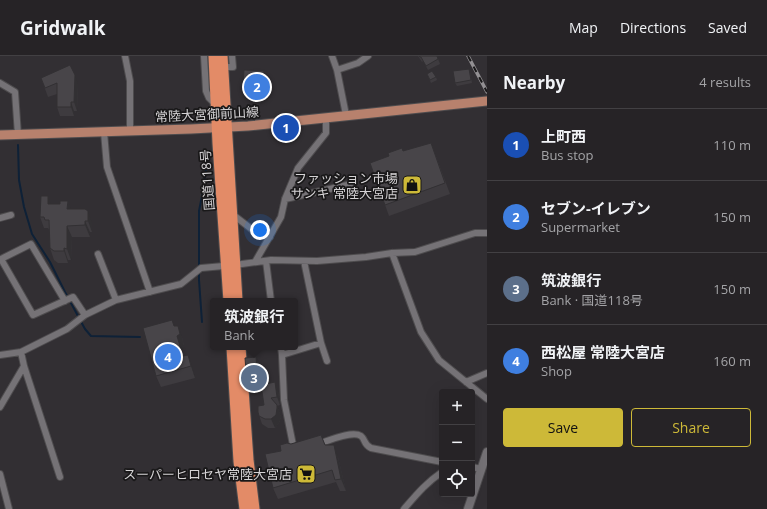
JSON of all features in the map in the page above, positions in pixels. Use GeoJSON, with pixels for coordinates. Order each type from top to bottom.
{"type":"FeatureCollection","features":[{"type":"Feature","properties":{"kind":"highway","name":"国道118号"},"geometry":{"type":"LineString","coordinates":[[214,56],[216,105],[222,127],[232,214],[229,298]]}},
{"type":"Feature","properties":{"kind":"highway","name":"国道118号"},"geometry":{"type":"LineString","coordinates":[[222,56],[222,127],[231,266],[236,298]]}},
{"type":"Feature","properties":{"kind":"highway"},"geometry":{"type":"LineString","coordinates":[[232,350],[239,461],[245,509]]}},
{"type":"Feature","properties":{"kind":"highway"},"geometry":{"type":"LineString","coordinates":[[240,350],[248,460],[254,509]]}},
{"type":"Feature","properties":{"kind":"main road","name":"常陸大宮御前山線"},"geometry":{"type":"LineString","coordinates":[[0,135],[248,126],[487,102]]}},
{"type":"Feature","properties":{"kind":"street"},"geometry":{"type":"LineString","coordinates":[[125,56],[130,81],[130,131]]}},
{"type":"Feature","properties":{"kind":"street"},"geometry":{"type":"LineString","coordinates":[[204,56],[206,91],[209,98],[216,105]]}},
{"type":"Feature","properties":{"kind":"street"},"geometry":{"type":"LineString","coordinates":[[223,67],[233,66],[232,56]]}},
{"type":"Feature","properties":{"kind":"street"},"geometry":{"type":"LineString","coordinates":[[332,56],[337,70],[346,115]]}},
{"type":"Feature","properties":{"kind":"street"},"geometry":{"type":"LineString","coordinates":[[337,70],[358,63],[368,56]]}},
{"type":"Feature","properties":{"kind":"street"},"geometry":{"type":"LineString","coordinates":[[0,83],[15,92],[18,135]]}},
{"type":"Feature","properties":{"kind":"street"},"geometry":{"type":"LineString","coordinates":[[255,262],[281,217],[285,199],[298,168],[326,133],[326,117]]}},
{"type":"Feature","properties":{"kind":"street"},"geometry":{"type":"LineString","coordinates":[[104,132],[107,166],[150,292]]}},
{"type":"Feature","properties":{"kind":"street"},"geometry":{"type":"LineString","coordinates":[[285,199],[352,184]]}},
{"type":"Feature","properties":{"kind":"street"},"geometry":{"type":"LineString","coordinates":[[232,214],[258,234],[270,236]]}},
{"type":"Feature","properties":{"kind":"street"},"geometry":{"type":"LineString","coordinates":[[0,218],[11,215]]}},
{"type":"Feature","properties":{"kind":"street"},"geometry":{"type":"LineString","coordinates":[[0,356],[21,352],[67,329],[85,315],[116,300],[181,284],[201,268],[231,266],[266,260],[317,261],[415,252],[475,233],[487,234]]}},
{"type":"Feature","properties":{"kind":"street"},"geometry":{"type":"LineString","coordinates":[[65,301],[31,244],[1,259],[33,315],[65,301],[73,297],[85,315]]}},
{"type":"Feature","properties":{"kind":"street"},"geometry":{"type":"LineString","coordinates":[[392,253],[421,332],[425,339],[440,360],[487,399]]}},
{"type":"Feature","properties":{"kind":"street"},"geometry":{"type":"LineString","coordinates":[[98,254],[116,300]]}},
{"type":"Feature","properties":{"kind":"street"},"geometry":{"type":"LineString","coordinates":[[266,260],[271,298]]}},
{"type":"Feature","properties":{"kind":"street"},"geometry":{"type":"LineString","coordinates":[[304,261],[320,343],[327,361]]}},
{"type":"Feature","properties":{"kind":"street"},"geometry":{"type":"LineString","coordinates":[[298,350],[320,343]]}},
{"type":"Feature","properties":{"kind":"street"},"geometry":{"type":"LineString","coordinates":[[281,350],[284,400],[294,450],[301,448]]}},
{"type":"Feature","properties":{"kind":"street"},"geometry":{"type":"LineString","coordinates":[[282,355],[298,350]]}},
{"type":"Feature","properties":{"kind":"street"},"geometry":{"type":"LineString","coordinates":[[21,352],[24,366],[60,477]]}},
{"type":"Feature","properties":{"kind":"street"},"geometry":{"type":"LineString","coordinates":[[0,407],[24,366]]}},
{"type":"Feature","properties":{"kind":"street"},"geometry":{"type":"LineString","coordinates":[[466,382],[487,373]]}},
{"type":"Feature","properties":{"kind":"street"},"geometry":{"type":"LineString","coordinates":[[315,444],[351,434],[357,434],[362,437],[366,445],[371,448],[439,461]]}},
{"type":"Feature","properties":{"kind":"street"},"geometry":{"type":"LineString","coordinates":[[468,509],[487,452]]}},
{"type":"Feature","properties":{"kind":"street"},"geometry":{"type":"LineString","coordinates":[[475,468],[481,470]]}},
{"type":"Feature","properties":{"kind":"street"},"geometry":{"type":"LineString","coordinates":[[0,474],[9,509]]}},
{"type":"Feature","properties":{"kind":"street"},"geometry":{"type":"LineString","coordinates":[[404,509],[429,481],[439,474]]}},
{"type":"Feature","properties":{"kind":"building"},"geometry":{"type":"Polygon","coordinates":[[[419,56],[437,56],[438,59],[426,66],[419,56]]]}},
{"type":"Feature","properties":{"kind":"building"},"geometry":{"type":"Polygon","coordinates":[[[70,65],[75,75],[74,102],[71,102],[71,107],[57,107],[57,83],[45,88],[41,78],[70,65]]]}},
{"type":"Feature","properties":{"kind":"building"},"geometry":{"type":"Polygon","coordinates":[[[469,69],[471,80],[455,83],[453,71],[469,69]]]}},
{"type":"Feature","properties":{"kind":"building"},"geometry":{"type":"Polygon","coordinates":[[[244,70],[264,71],[263,86],[243,85],[244,70]]]}},
{"type":"Feature","properties":{"kind":"building"},"geometry":{"type":"Polygon","coordinates":[[[432,71],[436,77],[430,80],[427,74],[432,71]]]}},
{"type":"Feature","properties":{"kind":"building","name":"ファッション市場 サンキ 常陸大宮店"},"geometry":{"type":"Polygon","coordinates":[[[431,143],[445,183],[385,205],[370,163],[389,156],[388,153],[402,148],[403,151],[431,143]]]}},
{"type":"Feature","properties":{"kind":"building"},"geometry":{"type":"Polygon","coordinates":[[[41,196],[48,196],[48,204],[60,204],[60,201],[68,201],[67,209],[85,209],[88,211],[88,221],[85,221],[85,225],[67,226],[67,249],[64,248],[64,251],[54,251],[50,248],[49,220],[45,220],[44,217],[40,217],[41,196]]]}},
{"type":"Feature","properties":{"kind":"building"},"geometry":{"type":"Polygon","coordinates":[[[172,320],[174,326],[178,326],[180,334],[177,336],[183,356],[188,355],[191,366],[156,376],[143,328],[172,320]]]}},
{"type":"Feature","properties":{"kind":"building"},"geometry":{"type":"Polygon","coordinates":[[[256,357],[258,383],[247,384],[245,358],[256,357]]]}},
{"type":"Feature","properties":{"kind":"building"},"geometry":{"type":"Polygon","coordinates":[[[275,382],[277,397],[271,398],[277,405],[276,415],[271,419],[265,419],[259,416],[258,412],[258,406],[264,405],[261,385],[275,382]]]}},
{"type":"Feature","properties":{"kind":"building","name":"スーパーヒロセヤ常陸大宮店"},"geometry":{"type":"Polygon","coordinates":[[[321,435],[325,445],[334,445],[341,479],[335,480],[332,470],[273,488],[265,454],[281,451],[280,445],[287,443],[291,444],[321,435]]]}},
{"type":"Feature","properties":{"kind":"waterway"},"geometry":{"type":"LineString","coordinates":[[18,145],[19,180],[24,207],[32,234],[50,262],[85,329],[91,336],[140,337]]}},
{"type":"Feature","properties":{"kind":"waterway"},"geometry":{"type":"LineString","coordinates":[[202,322],[199,280],[199,211],[206,169]]}},
{"type":"Feature","properties":{"kind":"railway"},"geometry":{"type":"LineString","coordinates":[[468,56],[487,92]]}},
{"type":"Feature","properties":{"kind":"place","name":"セブン-イレブン"},"geometry":{"type":"Point","coordinates":[257,87]}},
{"type":"Feature","properties":{"kind":"place","name":"上町西"},"geometry":{"type":"Point","coordinates":[286,128]}},
{"type":"Feature","properties":{"kind":"place","name":"ファッション市場 サンキ 常陸大宮店"},"geometry":{"type":"Point","coordinates":[412,185]}},
{"type":"Feature","properties":{"kind":"place","name":"西松屋 常陸大宮店"},"geometry":{"type":"Point","coordinates":[168,357]}},
{"type":"Feature","properties":{"kind":"place","name":"筑波銀行"},"geometry":{"type":"Point","coordinates":[254,378]}},
{"type":"Feature","properties":{"kind":"place","name":"スーパーヒロセヤ常陸大宮店"},"geometry":{"type":"Point","coordinates":[306,474]}}]}
